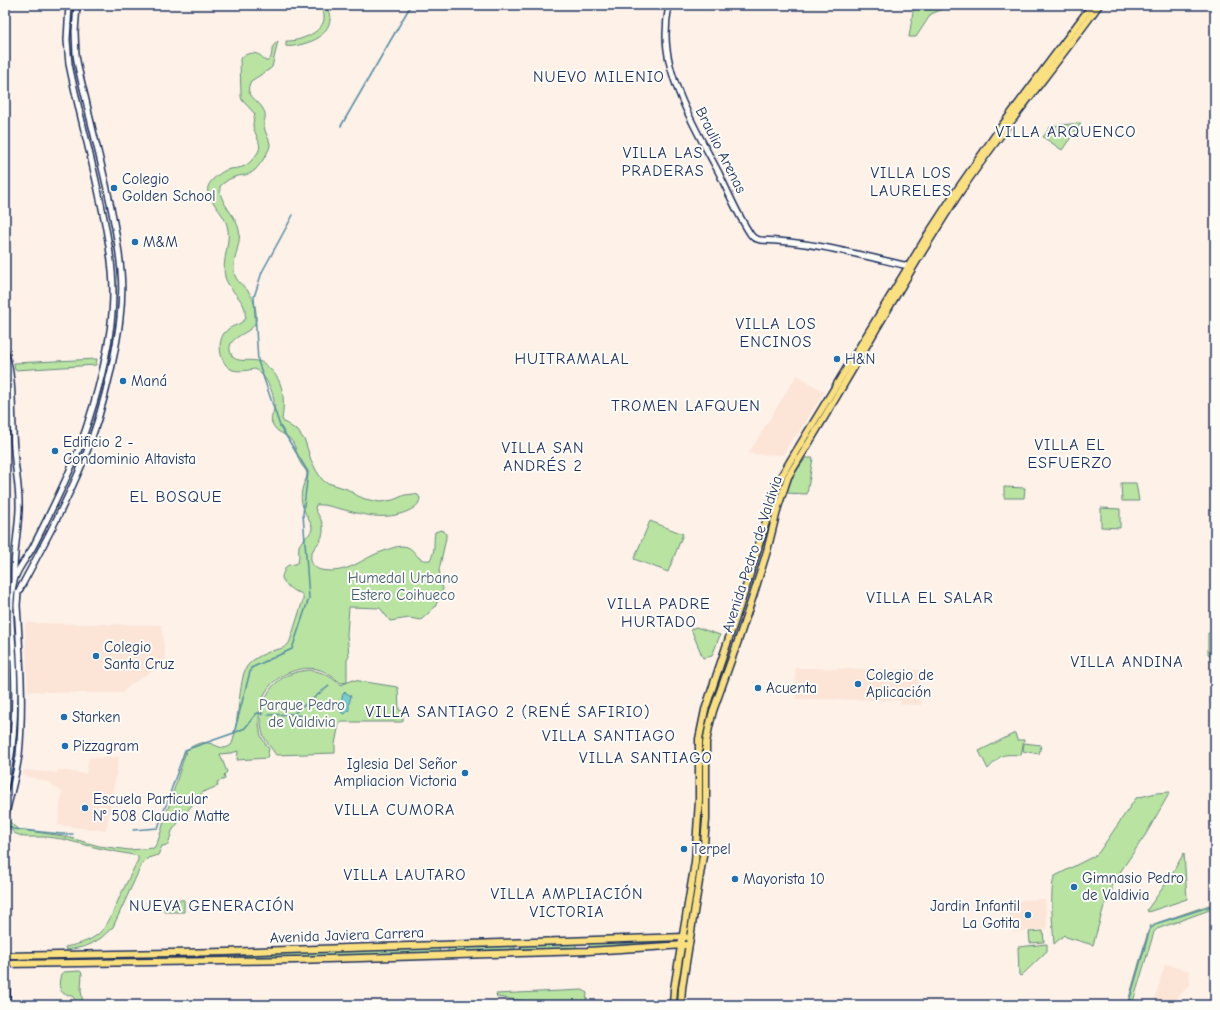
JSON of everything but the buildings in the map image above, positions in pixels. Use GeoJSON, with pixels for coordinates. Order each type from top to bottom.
{"type":"FeatureCollection","features":[{"type":"Feature","properties":{"kind":"main road","name":"Avenida Pedro de Valdivia"},"geometry":{"type":"LineString","coordinates":[[681,1005],[682,988],[703,856],[706,820],[706,743],[709,726],[756,586],[767,551],[782,492],[788,477],[911,268],[927,236],[981,154],[1092,5]]}},
{"type":"Feature","properties":{"kind":"main road","name":"Avenida Pedro de Valdivia"},"geometry":{"type":"LineString","coordinates":[[673,1005],[674,989],[696,855],[699,800],[699,740],[701,726],[776,489],[792,458],[911,268],[976,170],[1099,5]]}},
{"type":"Feature","properties":{"kind":"main road","name":"Avenida Javiera Carrera"},"geometry":{"type":"LineString","coordinates":[[5,956],[226,952],[683,937],[690,938]]}},
{"type":"Feature","properties":{"kind":"main road","name":"Avenida Javiera Carrera"},"geometry":{"type":"LineString","coordinates":[[5,964],[295,960],[689,945]]}},
{"type":"Feature","properties":{"kind":"street"},"geometry":{"type":"LineString","coordinates":[[14,581],[48,518],[80,445],[100,377],[113,310],[113,276],[104,220],[68,60],[67,40],[69,5]]}},
{"type":"Feature","properties":{"kind":"street"},"geometry":{"type":"LineString","coordinates":[[5,817],[19,755],[21,689],[17,605],[18,593],[77,476],[88,448],[110,374],[121,311],[121,270],[114,225],[77,62],[75,40],[77,5]]}},
{"type":"Feature","properties":{"kind":"street","name":"Braulio Arenas"},"geometry":{"type":"LineString","coordinates":[[669,5],[666,36],[672,74],[683,102],[698,133],[751,235],[760,240],[811,245],[859,254],[911,268]]}},
{"type":"Feature","properties":{"kind":"street"},"geometry":{"type":"LineString","coordinates":[[5,352],[10,373],[14,453],[19,508],[18,531],[14,556],[14,581],[11,601],[14,681],[13,735],[5,787]]}},
{"type":"Feature","properties":{"kind":"street"},"geometry":{"type":"LineString","coordinates":[[14,681],[17,687],[21,689]]}},
{"type":"Feature","properties":{"kind":"street"},"geometry":{"type":"LineString","coordinates":[[5,971],[7,1005]]}},
{"type":"Feature","properties":{"kind":"shaded area"},"geometry":{"type":"Polygon","coordinates":[[[797,375],[824,392],[796,437],[793,437],[783,455],[748,454],[797,375]]]}},
{"type":"Feature","properties":{"kind":"shaded area"},"geometry":{"type":"Polygon","coordinates":[[[5,460],[10,501],[9,524],[5,553],[5,460]]]}},
{"type":"Feature","properties":{"kind":"shaded area","name":"Colegio Santa Cruz"},"geometry":{"type":"Polygon","coordinates":[[[25,623],[161,625],[166,663],[131,684],[122,693],[28,691],[25,623]]]}},
{"type":"Feature","properties":{"kind":"shaded area"},"geometry":{"type":"Polygon","coordinates":[[[5,635],[9,670],[9,703],[5,742],[5,635]]]}},
{"type":"Feature","properties":{"kind":"shaded area","name":"Colegio de Aplicación"},"geometry":{"type":"Polygon","coordinates":[[[795,668],[921,670],[921,705],[901,704],[900,700],[796,699],[795,668]]]}},
{"type":"Feature","properties":{"kind":"shaded area","name":"Escuela Particular N° 508 Claudio Matte"},"geometry":{"type":"Polygon","coordinates":[[[119,757],[106,831],[58,825],[62,792],[48,782],[22,775],[24,770],[57,773],[58,770],[86,774],[89,758],[119,757]]]}},
{"type":"Feature","properties":{"kind":"shaded area","name":"Jardin Infantil La Gotita"},"geometry":{"type":"Polygon","coordinates":[[[1045,899],[1047,929],[1014,932],[1005,901],[1045,899]]]}},
{"type":"Feature","properties":{"kind":"shaded area"},"geometry":{"type":"Polygon","coordinates":[[[1165,964],[1189,971],[1190,984],[1171,1005],[1153,1005],[1165,964]]]}},
{"type":"Feature","properties":{"kind":"green space"},"geometry":{"type":"Polygon","coordinates":[[[318,5],[325,5],[330,16],[329,24],[324,32],[320,37],[311,41],[286,46],[286,41],[304,38],[321,27],[324,15],[318,5]]]}},
{"type":"Feature","properties":{"kind":"green space"},"geometry":{"type":"Polygon","coordinates":[[[914,5],[945,5],[941,10],[931,14],[916,37],[909,37],[914,5]]]}},
{"type":"Feature","properties":{"kind":"green space","name":"Humedal Urbano Estero Coihueco"},"geometry":{"type":"Polygon","coordinates":[[[278,41],[272,67],[251,81],[249,86],[250,94],[264,111],[264,126],[270,144],[269,149],[260,165],[255,170],[247,175],[230,179],[220,186],[220,192],[224,203],[239,230],[239,242],[234,272],[237,280],[247,289],[252,297],[256,313],[254,325],[234,339],[231,344],[230,349],[232,356],[240,360],[254,360],[261,362],[275,374],[281,385],[283,398],[282,419],[298,431],[305,441],[311,460],[321,478],[325,482],[347,489],[365,499],[380,502],[414,494],[418,495],[420,498],[414,508],[391,516],[366,515],[328,506],[316,505],[315,508],[323,525],[323,533],[322,538],[312,552],[311,556],[314,566],[321,570],[339,570],[398,546],[407,547],[421,559],[430,560],[434,550],[435,532],[441,530],[446,534],[439,570],[443,589],[435,607],[421,620],[409,618],[390,621],[380,608],[349,607],[347,634],[349,656],[347,660],[347,682],[341,683],[324,671],[311,668],[285,674],[275,681],[263,697],[259,717],[261,736],[269,749],[267,758],[237,760],[238,751],[220,754],[227,772],[224,775],[225,779],[217,782],[218,786],[203,792],[172,831],[168,845],[162,846],[158,855],[148,858],[142,864],[113,927],[101,938],[91,944],[66,950],[65,947],[87,941],[95,936],[106,925],[138,860],[138,856],[62,839],[47,837],[24,837],[14,833],[5,823],[5,817],[16,828],[21,830],[63,836],[99,846],[129,850],[154,848],[158,841],[186,751],[199,743],[211,744],[222,748],[231,745],[235,732],[241,687],[245,670],[250,663],[257,658],[268,652],[288,645],[303,600],[302,595],[289,587],[282,577],[287,566],[298,562],[300,543],[312,529],[303,507],[301,497],[307,473],[299,461],[292,442],[276,429],[271,421],[274,409],[274,398],[267,381],[255,369],[236,371],[229,368],[222,359],[220,347],[222,336],[228,329],[241,323],[246,318],[245,309],[241,301],[229,286],[225,277],[224,264],[228,237],[227,225],[209,196],[208,190],[208,187],[213,179],[218,175],[226,170],[245,166],[253,159],[259,150],[259,141],[253,126],[255,114],[242,100],[241,96],[240,59],[243,56],[253,53],[260,55],[265,61],[268,61],[271,56],[273,46],[278,41]]]}},
{"type":"Feature","properties":{"kind":"green space"},"geometry":{"type":"Polygon","coordinates":[[[1081,123],[1062,150],[1043,137],[1051,126],[1081,123]]]}},
{"type":"Feature","properties":{"kind":"green space"},"geometry":{"type":"Polygon","coordinates":[[[97,359],[96,365],[15,370],[14,363],[97,359]]]}},
{"type":"Feature","properties":{"kind":"green space"},"geometry":{"type":"Polygon","coordinates":[[[806,458],[813,458],[807,494],[785,493],[792,477],[806,458]]]}},
{"type":"Feature","properties":{"kind":"green space"},"geometry":{"type":"Polygon","coordinates":[[[1121,483],[1136,483],[1139,501],[1122,501],[1121,483]]]}},
{"type":"Feature","properties":{"kind":"green space"},"geometry":{"type":"Polygon","coordinates":[[[1004,487],[1025,488],[1024,498],[1004,498],[1004,487]]]}},
{"type":"Feature","properties":{"kind":"green space"},"geometry":{"type":"Polygon","coordinates":[[[1101,508],[1120,509],[1120,528],[1101,527],[1101,508]]]}},
{"type":"Feature","properties":{"kind":"green space"},"geometry":{"type":"Polygon","coordinates":[[[650,521],[683,534],[668,572],[634,559],[650,521]]]}},
{"type":"Feature","properties":{"kind":"green space"},"geometry":{"type":"Polygon","coordinates":[[[696,627],[720,635],[712,656],[703,658],[691,629],[696,627]]]}},
{"type":"Feature","properties":{"kind":"green space"},"geometry":{"type":"Polygon","coordinates":[[[1208,633],[1215,633],[1215,658],[1208,654],[1208,633]]]}},
{"type":"Feature","properties":{"kind":"green space","name":"Parque Pedro de Valdivia"},"geometry":{"type":"Polygon","coordinates":[[[310,670],[326,675],[341,685],[353,680],[397,687],[399,710],[403,711],[403,721],[342,722],[339,724],[335,744],[335,753],[276,755],[265,739],[262,731],[262,708],[271,688],[283,677],[301,671],[310,670]]]}},
{"type":"Feature","properties":{"kind":"green space"},"geometry":{"type":"Polygon","coordinates":[[[1015,733],[1017,740],[1024,740],[1021,755],[1002,756],[988,769],[979,751],[1015,733]]]}},
{"type":"Feature","properties":{"kind":"green space"},"geometry":{"type":"Polygon","coordinates":[[[1024,743],[1041,745],[1039,754],[1023,751],[1024,743]]]}},
{"type":"Feature","properties":{"kind":"green space"},"geometry":{"type":"Polygon","coordinates":[[[1170,792],[1146,834],[1112,884],[1112,892],[1104,906],[1093,945],[1066,937],[1064,935],[1054,944],[1052,889],[1055,876],[1096,855],[1136,798],[1156,793],[1170,792]]]}},
{"type":"Feature","properties":{"kind":"green space"},"geometry":{"type":"Polygon","coordinates":[[[1184,853],[1187,899],[1148,912],[1147,910],[1167,882],[1184,853]]]}},
{"type":"Feature","properties":{"kind":"green space"},"geometry":{"type":"Polygon","coordinates":[[[165,899],[184,900],[184,912],[164,912],[165,899]]]}},
{"type":"Feature","properties":{"kind":"green space"},"geometry":{"type":"Polygon","coordinates":[[[1215,903],[1215,908],[1157,929],[1154,932],[1132,1005],[1127,1005],[1151,925],[1215,903]]]}},
{"type":"Feature","properties":{"kind":"green space"},"geometry":{"type":"Polygon","coordinates":[[[1043,931],[1044,942],[1030,943],[1029,932],[1043,931]]]}},
{"type":"Feature","properties":{"kind":"green space"},"geometry":{"type":"Polygon","coordinates":[[[676,939],[676,943],[591,948],[587,942],[676,939]]]}},
{"type":"Feature","properties":{"kind":"green space"},"geometry":{"type":"Polygon","coordinates":[[[576,943],[576,948],[520,949],[520,944],[576,943]]]}},
{"type":"Feature","properties":{"kind":"green space"},"geometry":{"type":"Polygon","coordinates":[[[1047,944],[1047,951],[1021,976],[1019,975],[1018,947],[1047,944]]]}},
{"type":"Feature","properties":{"kind":"green space"},"geometry":{"type":"Polygon","coordinates":[[[515,945],[515,949],[448,952],[448,947],[515,945]]]}},
{"type":"Feature","properties":{"kind":"green space"},"geometry":{"type":"Polygon","coordinates":[[[439,948],[440,953],[229,959],[229,955],[439,948]]]}},
{"type":"Feature","properties":{"kind":"green space"},"geometry":{"type":"Polygon","coordinates":[[[222,954],[223,958],[72,960],[7,959],[222,954]]]}},
{"type":"Feature","properties":{"kind":"green space"},"geometry":{"type":"Polygon","coordinates":[[[80,971],[82,973],[81,990],[83,1005],[76,1005],[72,996],[62,992],[59,982],[63,972],[80,971]]]}},
{"type":"Feature","properties":{"kind":"green space"},"geometry":{"type":"Polygon","coordinates":[[[583,990],[587,993],[586,1003],[584,1005],[523,1001],[497,997],[496,994],[583,990]]]}},
{"type":"Feature","properties":{"kind":"water"},"geometry":{"type":"Polygon","coordinates":[[[345,692],[351,696],[349,710],[345,714],[339,710],[343,694],[345,692]]]}},
{"type":"Feature","properties":{"kind":"waterway"},"geometry":{"type":"LineString","coordinates":[[341,126],[411,5]]}},
{"type":"Feature","properties":{"kind":"waterway"},"geometry":{"type":"LineString","coordinates":[[133,830],[158,828],[185,750],[234,733],[251,668],[292,649],[309,598],[303,514],[308,472],[280,426],[258,361],[254,297],[262,272],[293,215]]}},
{"type":"Feature","properties":{"kind":"waterway"},"geometry":{"type":"LineString","coordinates":[[293,714],[329,686]]}},
{"type":"Feature","properties":{"kind":"waterway"},"geometry":{"type":"LineString","coordinates":[[234,733],[245,728],[256,714],[263,714]]}},
{"type":"Feature","properties":{"kind":"waterway"},"geometry":{"type":"LineString","coordinates":[[268,715],[293,714],[305,717]]}},
{"type":"Feature","properties":{"kind":"waterway"},"geometry":{"type":"LineString","coordinates":[[5,823],[13,829],[73,834]]}},
{"type":"Feature","properties":{"kind":"waterway"},"geometry":{"type":"LineString","coordinates":[[1128,1005],[1150,929],[1158,923],[1215,905]]}},
{"type":"Feature","properties":{"kind":"place","name":"Colegio Golden School"},"geometry":{"type":"Point","coordinates":[114,188]}},
{"type":"Feature","properties":{"kind":"place","name":"M&M"},"geometry":{"type":"Point","coordinates":[135,242]}},
{"type":"Feature","properties":{"kind":"place","name":"H&N"},"geometry":{"type":"Point","coordinates":[837,359]}},
{"type":"Feature","properties":{"kind":"place","name":"Maná"},"geometry":{"type":"Point","coordinates":[123,381]}},
{"type":"Feature","properties":{"kind":"place","name":"Edificio 2 - Condominio Altavista"},"geometry":{"type":"Point","coordinates":[55,451]}},
{"type":"Feature","properties":{"kind":"place","name":"Colegio Santa Cruz"},"geometry":{"type":"Point","coordinates":[96,656]}},
{"type":"Feature","properties":{"kind":"place","name":"Colegio de Aplicación"},"geometry":{"type":"Point","coordinates":[858,684]}},
{"type":"Feature","properties":{"kind":"place","name":"Acuenta"},"geometry":{"type":"Point","coordinates":[758,688]}},
{"type":"Feature","properties":{"kind":"place","name":"Starken"},"geometry":{"type":"Point","coordinates":[64,717]}},
{"type":"Feature","properties":{"kind":"place","name":"Pizzagram"},"geometry":{"type":"Point","coordinates":[65,746]}},
{"type":"Feature","properties":{"kind":"place","name":"Iglesia Del Señor Ampliacion Victoria"},"geometry":{"type":"Point","coordinates":[465,773]}},
{"type":"Feature","properties":{"kind":"place","name":"Escuela Particular N° 508 Claudio Matte"},"geometry":{"type":"Point","coordinates":[85,808]}},
{"type":"Feature","properties":{"kind":"place","name":"Terpel"},"geometry":{"type":"Point","coordinates":[684,849]}},
{"type":"Feature","properties":{"kind":"place","name":"Mayorista 10"},"geometry":{"type":"Point","coordinates":[735,879]}},
{"type":"Feature","properties":{"kind":"place","name":"Gimnasio Pedro de Valdivia"},"geometry":{"type":"Point","coordinates":[1074,887]}},
{"type":"Feature","properties":{"kind":"place","name":"Jardin Infantil La Gotita"},"geometry":{"type":"Point","coordinates":[1028,915]}},
{"type":"Feature","properties":{"kind":"district","name":"NUEVO MILENIO"},"geometry":{"type":"Point","coordinates":[599,77]}},
{"type":"Feature","properties":{"kind":"district","name":"VILLA ARQUENCO"},"geometry":{"type":"Point","coordinates":[1066,132]}},
{"type":"Feature","properties":{"kind":"district","name":"VILLA LAS PRADERAS"},"geometry":{"type":"Point","coordinates":[663,162]}},
{"type":"Feature","properties":{"kind":"district","name":"VILLA LOS LAURELES"},"geometry":{"type":"Point","coordinates":[911,182]}},
{"type":"Feature","properties":{"kind":"district","name":"VILLA LOS ENCINOS"},"geometry":{"type":"Point","coordinates":[776,333]}},
{"type":"Feature","properties":{"kind":"district","name":"HUITRAMALAL"},"geometry":{"type":"Point","coordinates":[572,359]}},
{"type":"Feature","properties":{"kind":"district","name":"TROMEN LAFQUEN"},"geometry":{"type":"Point","coordinates":[686,406]}},
{"type":"Feature","properties":{"kind":"district","name":"VILLA EL ESFUERZO"},"geometry":{"type":"Point","coordinates":[1070,454]}},
{"type":"Feature","properties":{"kind":"district","name":"VILLA SAN ANDRÉS 2"},"geometry":{"type":"Point","coordinates":[543,457]}},
{"type":"Feature","properties":{"kind":"district","name":"EL BOSQUE"},"geometry":{"type":"Point","coordinates":[176,497]}},
{"type":"Feature","properties":{"kind":"district","name":"VILLA EL SALAR"},"geometry":{"type":"Point","coordinates":[930,598]}},
{"type":"Feature","properties":{"kind":"district","name":"VILLA PADRE HURTADO"},"geometry":{"type":"Point","coordinates":[659,613]}},
{"type":"Feature","properties":{"kind":"district","name":"VILLA ANDINA"},"geometry":{"type":"Point","coordinates":[1127,662]}},
{"type":"Feature","properties":{"kind":"district","name":"VILLA SANTIAGO 2 (RENÉ SAFIRIO)"},"geometry":{"type":"Point","coordinates":[508,712]}},
{"type":"Feature","properties":{"kind":"district","name":"VILLA SANTIAGO"},"geometry":{"type":"Point","coordinates":[609,736]}},
{"type":"Feature","properties":{"kind":"district","name":"VILLA SANTIAGO"},"geometry":{"type":"Point","coordinates":[646,758]}},
{"type":"Feature","properties":{"kind":"district","name":"VILLA CUMORA"},"geometry":{"type":"Point","coordinates":[395,810]}},
{"type":"Feature","properties":{"kind":"district","name":"VILLA LAUTARO"},"geometry":{"type":"Point","coordinates":[405,875]}},
{"type":"Feature","properties":{"kind":"district","name":"VILLA AMPLIACIÓN VICTORIA"},"geometry":{"type":"Point","coordinates":[567,903]}},
{"type":"Feature","properties":{"kind":"district","name":"NUEVA GENERACIÓN"},"geometry":{"type":"Point","coordinates":[212,906]}}]}
